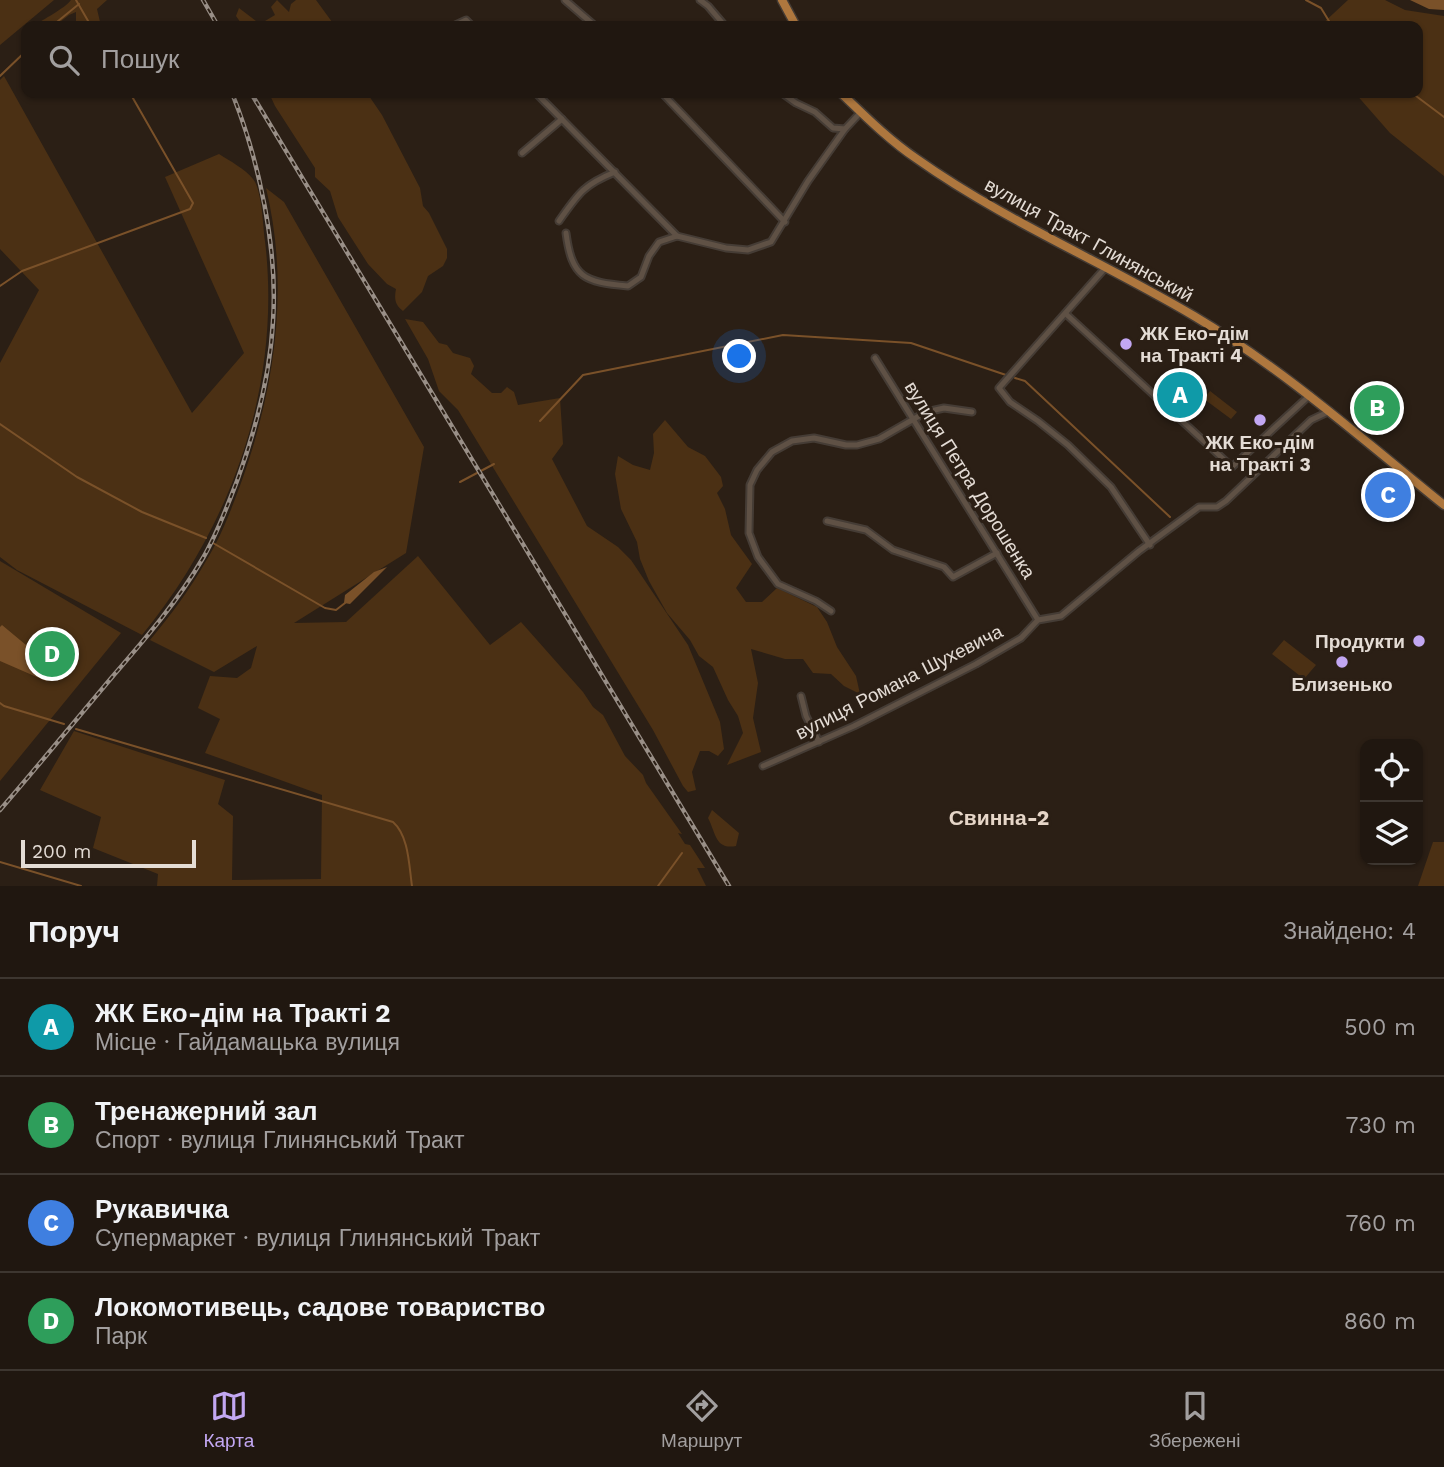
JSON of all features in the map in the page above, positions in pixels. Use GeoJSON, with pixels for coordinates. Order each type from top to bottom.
{"type":"FeatureCollection","features":[{"type":"Feature","properties":{"kind":"main road"},"geometry":{"type":"LineString","coordinates":[[782,0],[793,21]]}},
{"type":"Feature","properties":{"kind":"main road","name":"вулиця Тракт Глинянський"},"geometry":{"type":"LineString","coordinates":[[846,98],[919,161],[989,204],[1106,267],[1250,351],[1328,409],[1444,505]]}},
{"type":"Feature","properties":{"kind":"street"},"geometry":{"type":"LineString","coordinates":[[565,0],[589,21]]}},
{"type":"Feature","properties":{"kind":"street"},"geometry":{"type":"LineString","coordinates":[[700,0],[721,21]]}},
{"type":"Feature","properties":{"kind":"street"},"geometry":{"type":"LineString","coordinates":[[541,98],[677,236],[726,248],[748,250],[771,242],[808,181],[845,129],[861,112]]}},
{"type":"Feature","properties":{"kind":"street"},"geometry":{"type":"LineString","coordinates":[[667,98],[785,222]]}},
{"type":"Feature","properties":{"kind":"street"},"geometry":{"type":"LineString","coordinates":[[789,98],[815,112],[833,128],[845,129]]}},
{"type":"Feature","properties":{"kind":"street"},"geometry":{"type":"LineString","coordinates":[[522,153],[562,119]]}},
{"type":"Feature","properties":{"kind":"street"},"geometry":{"type":"LineString","coordinates":[[559,221],[581,191],[592,181],[615,172]]}},
{"type":"Feature","properties":{"kind":"street"},"geometry":{"type":"LineString","coordinates":[[566,233],[573,264],[581,276],[601,284],[628,286],[641,277],[649,256],[659,242],[677,236]]}},
{"type":"Feature","properties":{"kind":"street"},"geometry":{"type":"LineString","coordinates":[[1106,267],[999,388],[1010,402],[1068,445],[1111,487],[1150,545]]}},
{"type":"Feature","properties":{"kind":"street"},"geometry":{"type":"LineString","coordinates":[[1066,314],[1232,467],[1310,395]]}},
{"type":"Feature","properties":{"kind":"street","name":"вулиця Петра Дорошенка"},"geometry":{"type":"LineString","coordinates":[[875,358],[1038,620]]}},
{"type":"Feature","properties":{"kind":"street"},"geometry":{"type":"LineString","coordinates":[[831,611],[816,601],[778,584],[758,557],[749,533],[750,485],[757,470],[772,452],[792,441],[814,438],[846,445],[857,444],[879,439],[926,412],[944,408],[972,412]]}},
{"type":"Feature","properties":{"kind":"street","name":"вулиця Романа Шухевича"},"geometry":{"type":"LineString","coordinates":[[762,766],[818,743],[976,664],[1021,638],[1038,620],[1061,616],[1139,551],[1199,508],[1217,507],[1226,501],[1311,421],[1328,409]]}},
{"type":"Feature","properties":{"kind":"street"},"geometry":{"type":"LineString","coordinates":[[827,521],[866,530],[892,550],[944,567],[953,577],[997,553]]}},
{"type":"Feature","properties":{"kind":"street"},"geometry":{"type":"LineString","coordinates":[[801,696],[806,716],[818,743]]}},
{"type":"Feature","properties":{"kind":"shaded area"},"geometry":{"type":"Polygon","coordinates":[[[0,0],[54,0],[29,21],[21,21],[21,28],[0,45],[0,0]]]}},
{"type":"Feature","properties":{"kind":"shaded area"},"geometry":{"type":"Polygon","coordinates":[[[71,0],[107,0],[97,9],[100,21],[76,21],[76,12],[61,21],[41,21],[71,0]]]}},
{"type":"Feature","properties":{"kind":"shaded area"},"geometry":{"type":"Polygon","coordinates":[[[277,0],[289,12],[291,4],[296,0],[316,0],[331,21],[265,21],[275,15],[271,7],[277,0]]]}},
{"type":"Feature","properties":{"kind":"shaded area"},"geometry":{"type":"Polygon","coordinates":[[[1348,0],[1385,0],[1405,10],[1444,16],[1444,176],[1390,133],[1359,98],[1423,98],[1423,21],[1325,21],[1348,0]]]}},
{"type":"Feature","properties":{"kind":"shaded area"},"geometry":{"type":"Polygon","coordinates":[[[1410,0],[1444,0],[1444,10],[1429,9],[1410,0]]]}},
{"type":"Feature","properties":{"kind":"shaded area"},"geometry":{"type":"Polygon","coordinates":[[[239,8],[256,21],[240,21],[236,16],[239,8]]]}},
{"type":"Feature","properties":{"kind":"shaded area"},"geometry":{"type":"Polygon","coordinates":[[[4,76],[192,413],[244,353],[165,177],[219,154],[250,175],[258,191],[262,208],[268,295],[266,348],[244,451],[225,500],[202,547],[174,592],[142,635],[17,570],[0,557],[0,363],[39,290],[0,249],[0,80],[4,76]]]}},
{"type":"Feature","properties":{"kind":"shaded area"},"geometry":{"type":"Polygon","coordinates":[[[271,98],[370,98],[382,115],[420,188],[423,206],[447,249],[443,266],[428,276],[422,292],[403,311],[396,302],[396,289],[387,284],[368,264],[338,217],[330,191],[315,177],[315,168],[271,98]]]}},
{"type":"Feature","properties":{"kind":"shaded area"},"geometry":{"type":"Polygon","coordinates":[[[266,188],[284,202],[424,447],[406,553],[294,623],[346,622],[418,556],[490,645],[521,622],[583,692],[593,707],[603,715],[625,756],[643,775],[682,834],[678,833],[685,844],[690,845],[705,868],[697,868],[706,886],[157,886],[158,874],[93,848],[101,817],[40,790],[74,731],[225,780],[218,804],[233,816],[232,880],[321,879],[322,795],[205,753],[220,719],[198,708],[210,676],[237,678],[251,668],[257,646],[214,672],[150,640],[187,592],[216,542],[241,483],[263,411],[278,300],[273,225],[266,188]]]}},
{"type":"Feature","properties":{"kind":"shaded area"},"geometry":{"type":"Polygon","coordinates":[[[405,319],[423,322],[439,343],[447,345],[453,353],[470,358],[474,366],[471,374],[492,393],[501,393],[507,387],[514,392],[518,405],[560,398],[563,444],[552,459],[587,526],[618,547],[631,560],[688,645],[720,722],[724,749],[718,756],[709,751],[700,751],[692,772],[696,790],[688,792],[683,786],[653,730],[458,410],[439,391],[428,359],[405,319]]]}},
{"type":"Feature","properties":{"kind":"shaded area"},"geometry":{"type":"Polygon","coordinates":[[[1210,391],[1237,412],[1231,419],[1204,399],[1210,391]]]}},
{"type":"Feature","properties":{"kind":"shaded area"},"geometry":{"type":"Polygon","coordinates":[[[665,420],[688,447],[705,456],[721,477],[723,486],[717,493],[725,509],[731,535],[752,564],[736,588],[746,602],[762,602],[777,588],[817,607],[827,622],[837,647],[856,676],[860,694],[844,686],[831,674],[813,673],[803,659],[785,659],[751,649],[758,683],[753,718],[761,752],[727,765],[743,733],[738,716],[713,667],[699,656],[690,640],[667,613],[649,581],[640,559],[637,542],[621,509],[615,474],[618,456],[633,465],[650,470],[654,453],[653,434],[665,420]]]}},
{"type":"Feature","properties":{"kind":"shaded area"},"geometry":{"type":"Polygon","coordinates":[[[0,561],[121,633],[0,781],[0,561]]]}},
{"type":"Feature","properties":{"kind":"shaded area"},"geometry":{"type":"Polygon","coordinates":[[[387,567],[350,604],[344,603],[345,595],[374,572],[387,567]]]}},
{"type":"Feature","properties":{"kind":"shaded area"},"geometry":{"type":"Polygon","coordinates":[[[2,625],[35,656],[54,667],[46,681],[0,661],[2,625]]]}},
{"type":"Feature","properties":{"kind":"shaded area"},"geometry":{"type":"Polygon","coordinates":[[[1284,640],[1316,665],[1304,679],[1272,654],[1284,640]]]}},
{"type":"Feature","properties":{"kind":"shaded area"},"geometry":{"type":"Polygon","coordinates":[[[712,810],[739,833],[736,846],[729,847],[717,839],[708,818],[712,810]]]}},
{"type":"Feature","properties":{"kind":"shaded area"},"geometry":{"type":"Polygon","coordinates":[[[1433,842],[1444,842],[1444,886],[1418,886],[1433,842]]]}},
{"type":"Feature","properties":{"kind":"waterway"},"geometry":{"type":"LineString","coordinates":[[76,0],[88,21]]}},
{"type":"Feature","properties":{"kind":"waterway"},"geometry":{"type":"LineString","coordinates":[[1306,0],[1321,8],[1329,21]]}},
{"type":"Feature","properties":{"kind":"waterway"},"geometry":{"type":"LineString","coordinates":[[58,21],[79,4]]}},
{"type":"Feature","properties":{"kind":"waterway"},"geometry":{"type":"LineString","coordinates":[[0,76],[21,56]]}},
{"type":"Feature","properties":{"kind":"waterway"},"geometry":{"type":"LineString","coordinates":[[0,286],[22,271],[190,209],[193,203],[133,98]]}},
{"type":"Feature","properties":{"kind":"waterway"},"geometry":{"type":"LineString","coordinates":[[1419,98],[1444,117]]}},
{"type":"Feature","properties":{"kind":"waterway"},"geometry":{"type":"LineString","coordinates":[[540,421],[583,375],[783,335],[911,343],[1006,375]]}},
{"type":"Feature","properties":{"kind":"waterway"},"geometry":{"type":"LineString","coordinates":[[1015,378],[1025,381],[1170,517]]}},
{"type":"Feature","properties":{"kind":"waterway"},"geometry":{"type":"LineString","coordinates":[[0,424],[77,477],[142,512],[206,538]]}},
{"type":"Feature","properties":{"kind":"waterway"},"geometry":{"type":"LineString","coordinates":[[460,482],[494,464]]}},
{"type":"Feature","properties":{"kind":"waterway"},"geometry":{"type":"LineString","coordinates":[[213,543],[325,608],[336,610],[345,603]]}},
{"type":"Feature","properties":{"kind":"waterway"},"geometry":{"type":"LineString","coordinates":[[0,703],[64,724]]}},
{"type":"Feature","properties":{"kind":"waterway"},"geometry":{"type":"LineString","coordinates":[[76,729],[393,822],[405,843],[412,886]]}},
{"type":"Feature","properties":{"kind":"waterway"},"geometry":{"type":"LineString","coordinates":[[658,886],[682,853]]}},
{"type":"Feature","properties":{"kind":"waterway"},"geometry":{"type":"LineString","coordinates":[[0,862],[81,886]]}},
{"type":"Feature","properties":{"kind":"railway"},"geometry":{"type":"LineString","coordinates":[[203,0],[215,21]]}},
{"type":"Feature","properties":{"kind":"railway"},"geometry":{"type":"LineString","coordinates":[[0,810],[149,634],[183,589],[213,540],[244,461],[265,382],[274,293],[264,205],[251,147],[234,98]]}},
{"type":"Feature","properties":{"kind":"railway"},"geometry":{"type":"LineString","coordinates":[[254,98],[729,886]]}},
{"type":"Feature","properties":{"kind":"place","name":"ЖК Еко-дім на Тракті 4"},"geometry":{"type":"Point","coordinates":[1126,344]}},
{"type":"Feature","properties":{"kind":"place","name":"ЖК Еко-дім на Тракті 2"},"geometry":{"type":"Point","coordinates":[1180,395]}},
{"type":"Feature","properties":{"kind":"place","name":"Тренажерний зал"},"geometry":{"type":"Point","coordinates":[1377,408]}},
{"type":"Feature","properties":{"kind":"place","name":"ЖК Еко-дім на Тракті 3"},"geometry":{"type":"Point","coordinates":[1260,420]}},
{"type":"Feature","properties":{"kind":"place","name":"Рукавичка"},"geometry":{"type":"Point","coordinates":[1388,495]}},
{"type":"Feature","properties":{"kind":"place","name":"Продукти"},"geometry":{"type":"Point","coordinates":[1419,641]}},
{"type":"Feature","properties":{"kind":"place","name":"Локомотивець, садове товариство"},"geometry":{"type":"Point","coordinates":[52,654]}},
{"type":"Feature","properties":{"kind":"place","name":"Близенько"},"geometry":{"type":"Point","coordinates":[1342,662]}},
{"type":"Feature","properties":{"kind":"district","name":"Свинна-2"},"geometry":{"type":"Point","coordinates":[999,817]}}]}
